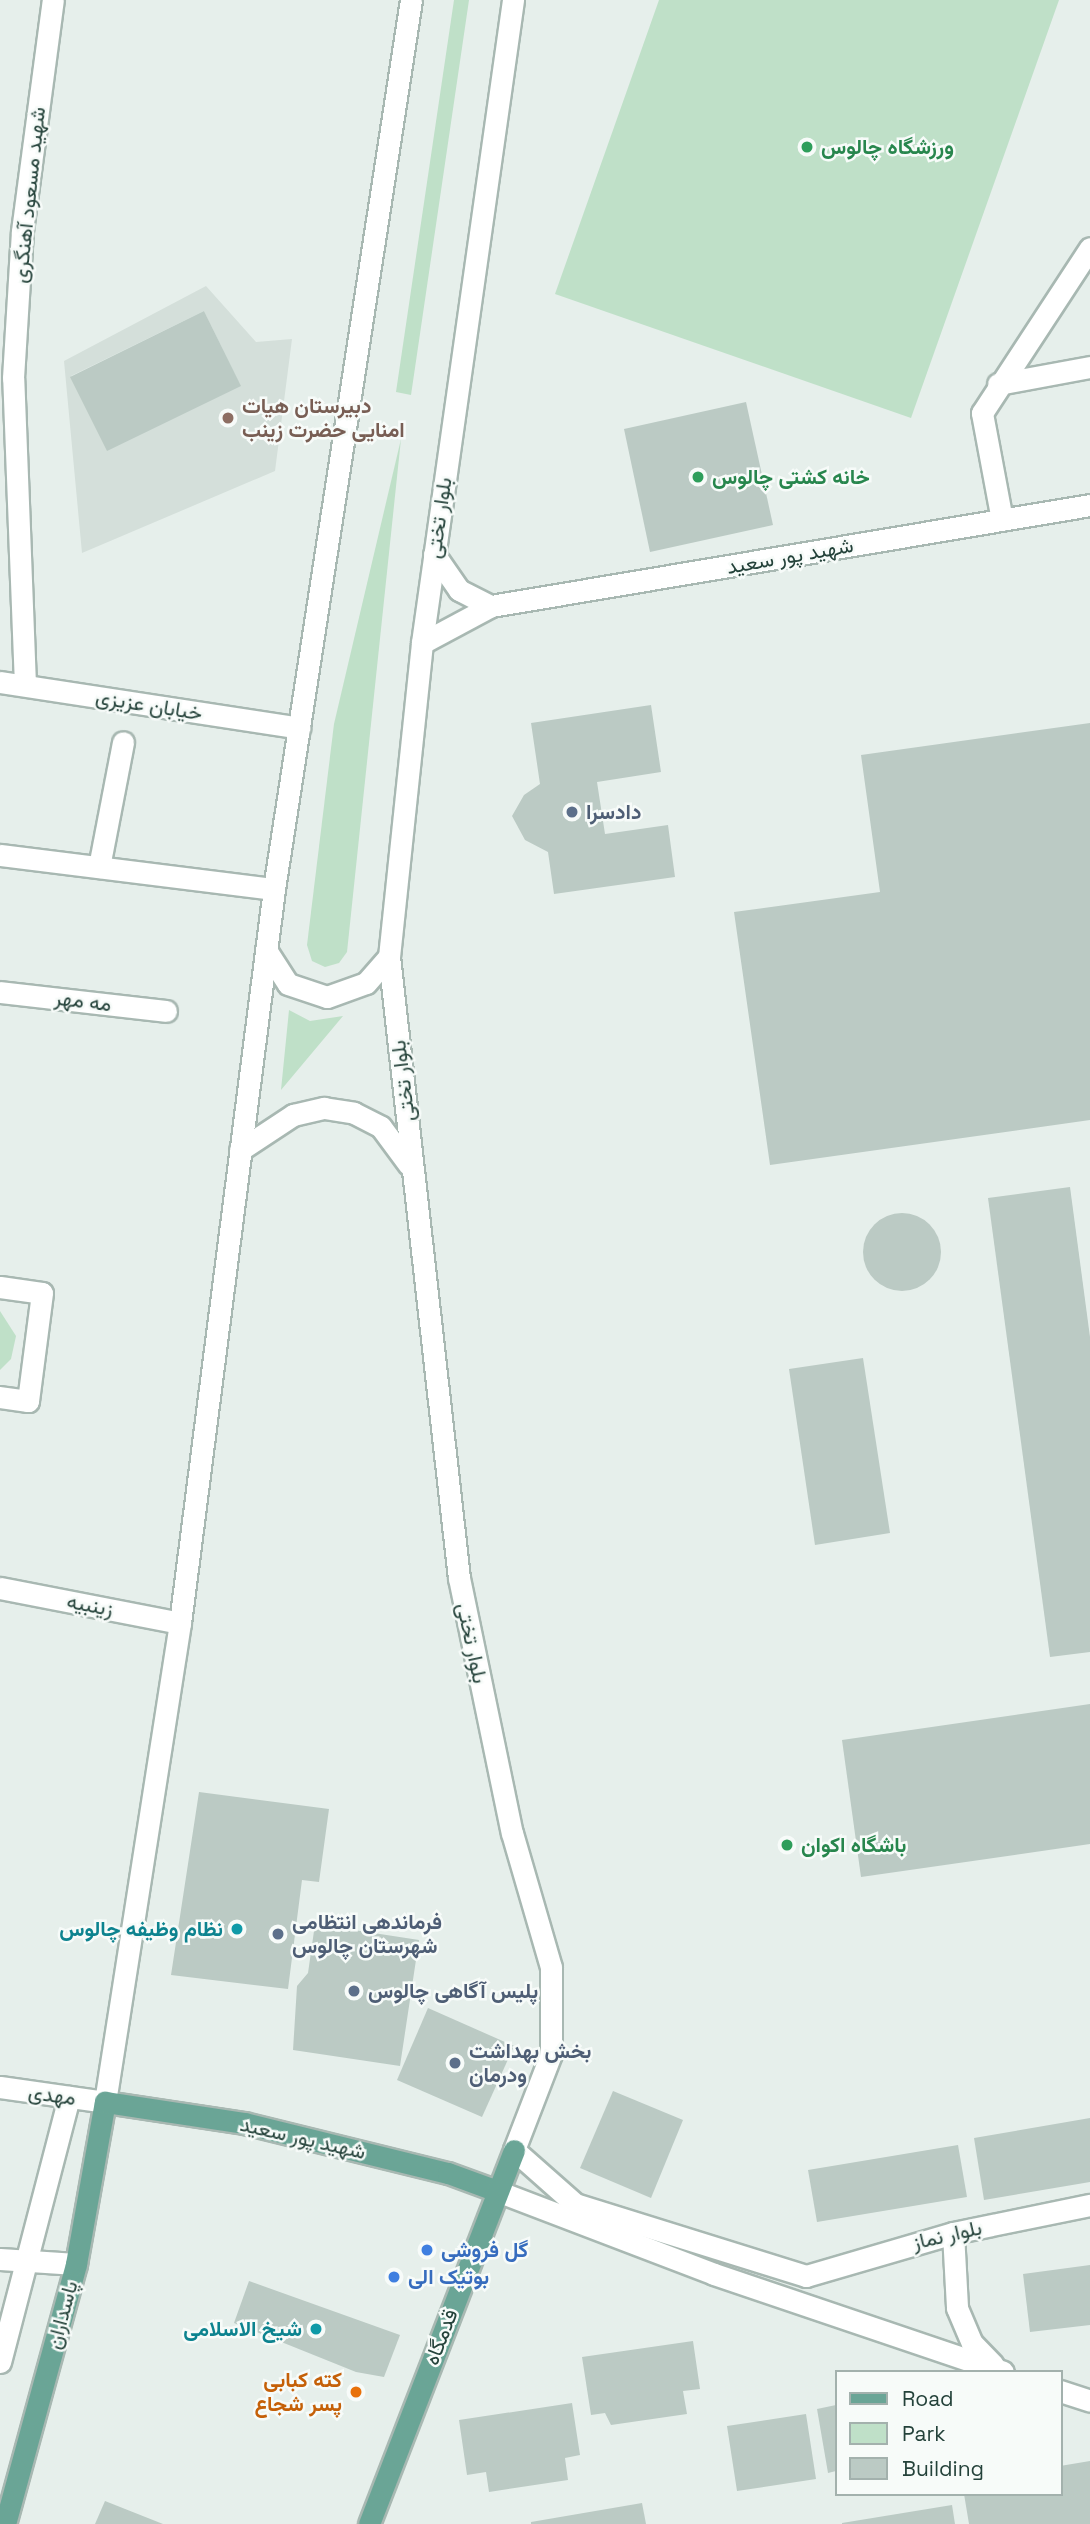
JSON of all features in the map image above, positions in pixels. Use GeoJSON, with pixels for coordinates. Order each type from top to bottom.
{"type":"FeatureCollection","features":[{"type":"Feature","properties":{"kind":"main road","name":"شهید مسعود آهنگری"},"geometry":{"type":"LineString","coordinates":[[25,685],[13,378],[22,230],[53,0]]}},
{"type":"Feature","properties":{"kind":"main road"},"geometry":{"type":"LineString","coordinates":[[105,2102],[180,1623],[274,888],[411,0]]}},
{"type":"Feature","properties":{"kind":"main road","name":"بلوار تختی"},"geometry":{"type":"LineString","coordinates":[[513,0],[422,643],[389,957],[459,1578],[512,1833],[551,1967],[551,2054],[514,2150]]}},
{"type":"Feature","properties":{"kind":"main road"},"geometry":{"type":"LineString","coordinates":[[1002,520],[982,413],[998,384],[1090,248]]}},
{"type":"Feature","properties":{"kind":"main road"},"geometry":{"type":"LineString","coordinates":[[998,384],[1090,367]]}},
{"type":"Feature","properties":{"kind":"main road","name":"شهید پور سعید"},"geometry":{"type":"LineString","coordinates":[[422,643],[491,606],[1090,505]]}},
{"type":"Feature","properties":{"kind":"main road"},"geometry":{"type":"LineString","coordinates":[[434,554],[459,590],[491,606]]}},
{"type":"Feature","properties":{"kind":"main road","name":"خیابان عزیزی"},"geometry":{"type":"LineString","coordinates":[[0,682],[299,728]]}},
{"type":"Feature","properties":{"kind":"main road"},"geometry":{"type":"LineString","coordinates":[[99,867],[123,742]]}},
{"type":"Feature","properties":{"kind":"main road"},"geometry":{"type":"LineString","coordinates":[[0,855],[274,888]]}},
{"type":"Feature","properties":{"kind":"main road"},"geometry":{"type":"LineString","coordinates":[[266,950],[288,984],[327,997],[366,983],[389,957]]}},
{"type":"Feature","properties":{"kind":"main road","name":"مه مهر"},"geometry":{"type":"LineString","coordinates":[[0,992],[166,1011]]}},
{"type":"Feature","properties":{"kind":"main road"},"geometry":{"type":"LineString","coordinates":[[240,1150],[293,1115],[324,1108],[344,1111],[381,1127],[402,1149],[414,1178]]}},
{"type":"Feature","properties":{"kind":"main road"},"geometry":{"type":"LineString","coordinates":[[0,1287],[42,1293],[28,1401],[0,1397]]}},
{"type":"Feature","properties":{"kind":"main road","name":"زینبیه"},"geometry":{"type":"LineString","coordinates":[[0,1588],[180,1623]]}},
{"type":"Feature","properties":{"kind":"main road","name":"مهدی"},"geometry":{"type":"LineString","coordinates":[[0,2087],[105,2102]]}},
{"type":"Feature","properties":{"kind":"main road"},"geometry":{"type":"LineString","coordinates":[[0,2361],[69,2097]]}},
{"type":"Feature","properties":{"kind":"main road","name":"شهید پور سعید"},"geometry":{"type":"LineString","coordinates":[[105,2102],[244,2123],[448,2174],[497,2192]]}},
{"type":"Feature","properties":{"kind":"main road","name":"پاسداران"},"geometry":{"type":"LineString","coordinates":[[5,2524],[76,2264],[105,2102]]}},
{"type":"Feature","properties":{"kind":"main road","name":"قدمگاه"},"geometry":{"type":"LineString","coordinates":[[369,2524],[514,2150]]}},
{"type":"Feature","properties":{"kind":"main road","name":"بلوار نماز"},"geometry":{"type":"LineString","coordinates":[[514,2150],[575,2204],[806,2276],[953,2232],[1090,2205]]}},
{"type":"Feature","properties":{"kind":"main road"},"geometry":{"type":"LineString","coordinates":[[497,2192],[714,2274],[998,2370]]}},
{"type":"Feature","properties":{"kind":"main road"},"geometry":{"type":"LineString","coordinates":[[953,2232],[957,2308],[972,2343],[1000,2370]]}},
{"type":"Feature","properties":{"kind":"main road"},"geometry":{"type":"LineString","coordinates":[[0,2259],[76,2264]]}},
{"type":"Feature","properties":{"kind":"main road"},"geometry":{"type":"LineString","coordinates":[[1062,2392],[1090,2401]]}},
{"type":"Feature","properties":{"kind":"shaded area","name":"دبیرستان هیات امنایی حضرت زینب"},"geometry":{"type":"Polygon","coordinates":[[[206,286],[256,342],[292,339],[275,471],[82,553],[64,361],[206,286]],[[204,311],[71,376],[71,377],[240,385],[204,311]]]}},
{"type":"Feature","properties":{"kind":"green space"},"geometry":{"type":"Polygon","coordinates":[[[454,0],[469,0],[411,395],[396,392],[454,0]]]}},
{"type":"Feature","properties":{"kind":"green space","name":"ورزشگاه چالوس"},"geometry":{"type":"Polygon","coordinates":[[[659,0],[1059,0],[911,418],[555,294],[659,0]]]}},
{"type":"Feature","properties":{"kind":"green space"},"geometry":{"type":"Polygon","coordinates":[[[401,439],[347,952],[339,963],[325,967],[312,961],[307,945],[334,724],[401,439]]]}},
{"type":"Feature","properties":{"kind":"green space"},"geometry":{"type":"Polygon","coordinates":[[[289,1010],[310,1021],[343,1016],[281,1090],[289,1010]]]}},
{"type":"Feature","properties":{"kind":"green space"},"geometry":{"type":"Polygon","coordinates":[[[0,1311],[16,1336],[11,1359],[0,1370],[0,1311]]]}},
{"type":"Feature","properties":{"kind":"building"},"geometry":{"type":"Polygon","coordinates":[[[204,311],[241,386],[107,451],[70,377],[204,311]]]}},
{"type":"Feature","properties":{"kind":"building","name":"خانه کشتی چالوس"},"geometry":{"type":"Polygon","coordinates":[[[746,402],[773,525],[650,552],[624,429],[746,402]]]}},
{"type":"Feature","properties":{"kind":"building"},"geometry":{"type":"Polygon","coordinates":[[[651,705],[661,772],[597,782],[605,834],[668,825],[675,877],[554,894],[548,852],[525,840],[512,816],[524,795],[540,784],[531,723],[651,705]]]}},
{"type":"Feature","properties":{"kind":"building"},"geometry":{"type":"Polygon","coordinates":[[[1090,723],[1090,1120],[770,1165],[734,912],[880,892],[861,755],[1090,723]]]}},
{"type":"Feature","properties":{"kind":"building"},"geometry":{"type":"Polygon","coordinates":[[[1070,1187],[1090,1337],[1090,1652],[1050,1657],[988,1198],[1070,1187]]]}},
{"type":"Feature","properties":{"kind":"building"},"geometry":{"type":"Polygon","coordinates":[[[902,1213],[917,1216],[930,1224],[938,1237],[941,1252],[938,1267],[930,1280],[917,1288],[902,1291],[887,1288],[874,1280],[866,1267],[863,1252],[866,1237],[874,1224],[887,1216],[902,1213]]]}},
{"type":"Feature","properties":{"kind":"building"},"geometry":{"type":"Polygon","coordinates":[[[863,1358],[890,1533],[815,1545],[789,1369],[863,1358]]]}},
{"type":"Feature","properties":{"kind":"building"},"geometry":{"type":"Polygon","coordinates":[[[1090,1704],[1090,1844],[861,1877],[842,1740],[1090,1704]]]}},
{"type":"Feature","properties":{"kind":"building","name":"نظام وظیفه چالوس"},"geometry":{"type":"Polygon","coordinates":[[[199,1792],[329,1809],[319,1882],[302,1880],[288,1989],[171,1975],[199,1792]]]}},
{"type":"Feature","properties":{"kind":"building","name":"پلیس آگاهی چالوس"},"geometry":{"type":"Polygon","coordinates":[[[315,1924],[419,1940],[400,2066],[293,2050],[297,1986],[308,1973],[315,1924]]]}},
{"type":"Feature","properties":{"kind":"building","name":"بخش بهداشت ودرمان"},"geometry":{"type":"Polygon","coordinates":[[[428,2008],[514,2046],[482,2117],[397,2080],[428,2008]]]}},
{"type":"Feature","properties":{"kind":"building"},"geometry":{"type":"Polygon","coordinates":[[[613,2091],[683,2120],[651,2198],[580,2168],[613,2091]]]}},
{"type":"Feature","properties":{"kind":"building"},"geometry":{"type":"Polygon","coordinates":[[[1090,2118],[1090,2182],[984,2200],[974,2138],[1090,2118]]]}},
{"type":"Feature","properties":{"kind":"building"},"geometry":{"type":"Polygon","coordinates":[[[958,2145],[967,2197],[817,2222],[808,2170],[958,2145]]]}},
{"type":"Feature","properties":{"kind":"building"},"geometry":{"type":"Polygon","coordinates":[[[1090,2265],[1090,2325],[1030,2332],[1023,2274],[1090,2265]]]}},
{"type":"Feature","properties":{"kind":"building","name":"شیخ الاسلامی"},"geometry":{"type":"Polygon","coordinates":[[[249,2281],[400,2335],[384,2377],[356,2372],[234,2323],[249,2281]]]}},
{"type":"Feature","properties":{"kind":"building"},"geometry":{"type":"Polygon","coordinates":[[[693,2341],[700,2389],[683,2391],[687,2414],[611,2425],[605,2413],[591,2415],[582,2357],[693,2341]]]}},
{"type":"Feature","properties":{"kind":"building"},"geometry":{"type":"Polygon","coordinates":[[[572,2403],[580,2455],[565,2458],[568,2480],[489,2492],[486,2472],[467,2475],[459,2420],[572,2403]]]}},
{"type":"Feature","properties":{"kind":"building"},"geometry":{"type":"Polygon","coordinates":[[[834,2405],[834,2472],[828,2473],[817,2409],[834,2405]]]}},
{"type":"Feature","properties":{"kind":"building"},"geometry":{"type":"Polygon","coordinates":[[[806,2414],[816,2479],[737,2491],[727,2426],[806,2414]]]}},
{"type":"Feature","properties":{"kind":"building"},"geometry":{"type":"Polygon","coordinates":[[[1090,2461],[1090,2524],[969,2524],[964,2496],[1062,2496],[1062,2466],[1090,2461]]]}},
{"type":"Feature","properties":{"kind":"building"},"geometry":{"type":"Polygon","coordinates":[[[105,2501],[163,2524],[95,2524],[105,2501]]]}},
{"type":"Feature","properties":{"kind":"building"},"geometry":{"type":"Polygon","coordinates":[[[642,2503],[646,2524],[531,2524],[531,2522],[642,2503]]]}},
{"type":"Feature","properties":{"kind":"building"},"geometry":{"type":"Polygon","coordinates":[[[952,2505],[955,2524],[842,2524],[842,2523],[952,2505]]]}},
{"type":"Feature","properties":{"kind":"place","name":"ورزشگاه چالوس"},"geometry":{"type":"Point","coordinates":[807,147]}},
{"type":"Feature","properties":{"kind":"place","name":"دبیرستان هیات امنایی حضرت زینب"},"geometry":{"type":"Point","coordinates":[228,418]}},
{"type":"Feature","properties":{"kind":"place","name":"خانه کشتی چالوس"},"geometry":{"type":"Point","coordinates":[698,477]}},
{"type":"Feature","properties":{"kind":"place","name":"دادسرا"},"geometry":{"type":"Point","coordinates":[572,812]}},
{"type":"Feature","properties":{"kind":"place","name":"باشگاه اکوان"},"geometry":{"type":"Point","coordinates":[787,1845]}},
{"type":"Feature","properties":{"kind":"place","name":"نظام وظیفه چالوس"},"geometry":{"type":"Point","coordinates":[237,1929]}},
{"type":"Feature","properties":{"kind":"place","name":"فرماندهی انتظامی شهرستان چالوس"},"geometry":{"type":"Point","coordinates":[278,1934]}},
{"type":"Feature","properties":{"kind":"place","name":"پلیس آگاهی چالوس"},"geometry":{"type":"Point","coordinates":[354,1991]}},
{"type":"Feature","properties":{"kind":"place","name":"بخش بهداشت ودرمان"},"geometry":{"type":"Point","coordinates":[455,2063]}},
{"type":"Feature","properties":{"kind":"place","name":"گل فروشی"},"geometry":{"type":"Point","coordinates":[427,2250]}},
{"type":"Feature","properties":{"kind":"place","name":"بوتیک الی"},"geometry":{"type":"Point","coordinates":[394,2277]}},
{"type":"Feature","properties":{"kind":"place","name":"شیخ الاسلامی"},"geometry":{"type":"Point","coordinates":[316,2329]}},
{"type":"Feature","properties":{"kind":"place","name":"کته کبابی پسر شجاع"},"geometry":{"type":"Point","coordinates":[356,2392]}}]}
